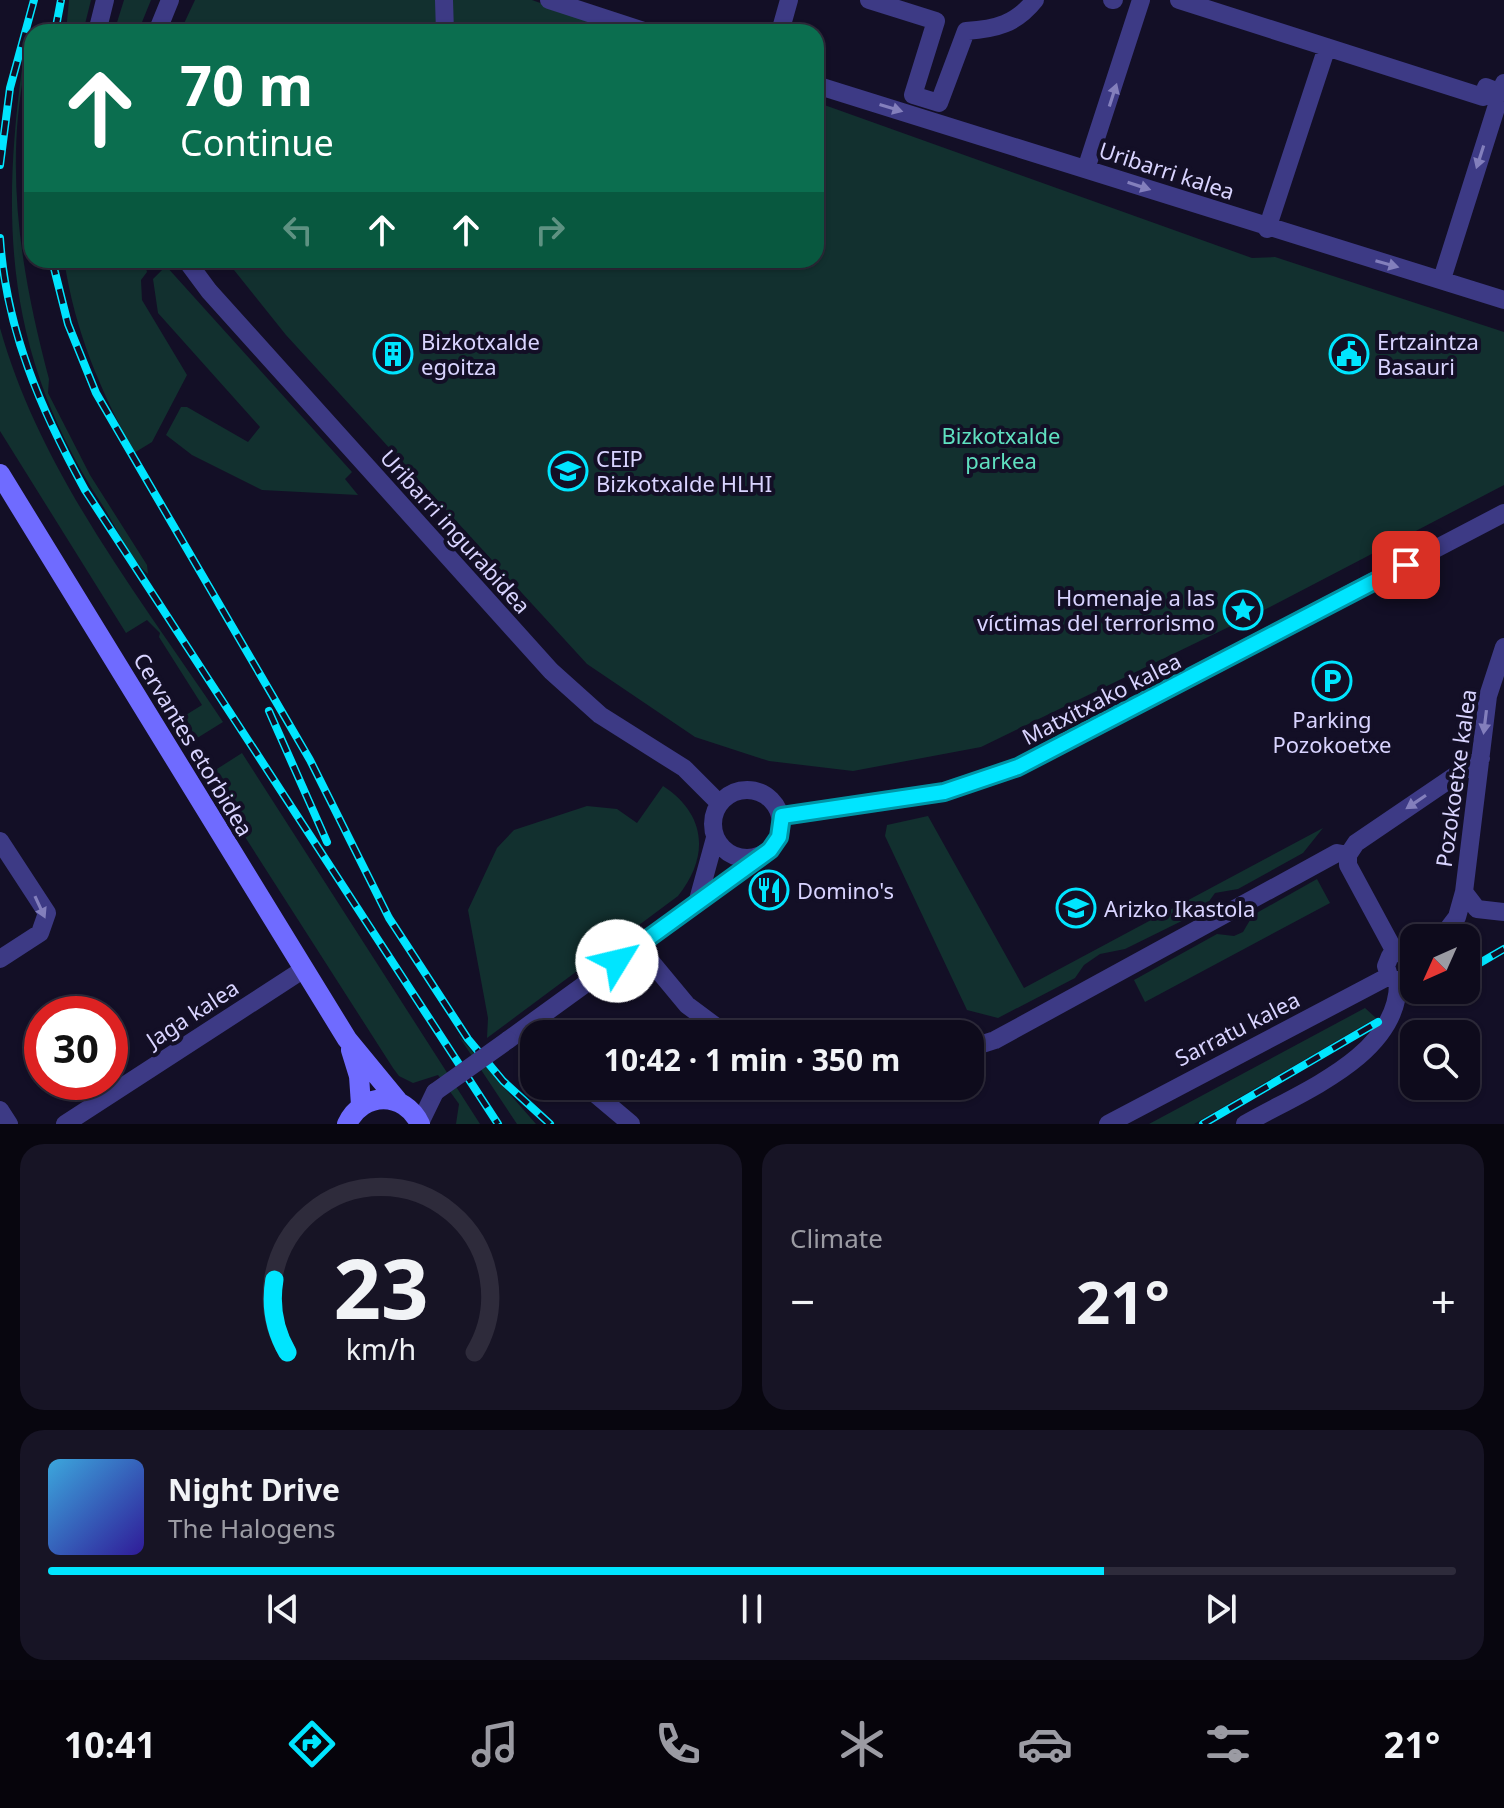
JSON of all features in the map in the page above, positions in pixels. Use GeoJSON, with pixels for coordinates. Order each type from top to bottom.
{"type":"FeatureCollection","features":[{"type":"Feature","properties":{"kind":"street"},"geometry":{"type":"LineString","coordinates":[[99,24],[105,0]]}},
{"type":"Feature","properties":{"kind":"street"},"geometry":{"type":"LineString","coordinates":[[160,24],[170,0]]}},
{"type":"Feature","properties":{"kind":"street"},"geometry":{"type":"LineString","coordinates":[[444,0],[445,24]]}},
{"type":"Feature","properties":{"kind":"street"},"geometry":{"type":"LineString","coordinates":[[549,0],[622,24]]}},
{"type":"Feature","properties":{"kind":"street"},"geometry":{"type":"LineString","coordinates":[[782,24],[789,0]]}},
{"type":"Feature","properties":{"kind":"street"},"geometry":{"type":"LineString","coordinates":[[869,0],[936,21],[913,95],[939,103],[966,31],[994,29],[1006,24],[1019,18],[1035,0]]}},
{"type":"Feature","properties":{"kind":"street"},"geometry":{"type":"LineString","coordinates":[[1086,169],[1141,0]]}},
{"type":"Feature","properties":{"kind":"street"},"geometry":{"type":"LineString","coordinates":[[1179,0],[1483,97],[1486,87],[1502,88],[1442,279]]}},
{"type":"Feature","properties":{"kind":"street"},"geometry":{"type":"LineString","coordinates":[[1267,229],[1327,47]]}},
{"type":"Feature","properties":{"kind":"street","name":"Uribarri kalea"},"geometry":{"type":"LineString","coordinates":[[824,87],[1267,229],[1504,300]]}},
{"type":"Feature","properties":{"kind":"street","name":"Uribarri ingurabidea"},"geometry":{"type":"LineString","coordinates":[[192,268],[209,291],[551,671],[609,722],[684,768],[719,803]]}},
{"type":"Feature","properties":{"kind":"street","name":"Cervantes etorbidea"},"geometry":{"type":"LineString","coordinates":[[0,474],[347,1039],[420,1124]]}},
{"type":"Feature","properties":{"kind":"street","name":"Matxitxako kalea"},"geometry":{"type":"LineString","coordinates":[[782,816],[944,792],[1018,767],[1504,513]]}},
{"type":"Feature","properties":{"kind":"street","name":"Pozokoetxe kalea"},"geometry":{"type":"LineString","coordinates":[[1457,917],[1464,892],[1481,758],[1504,647]]}},
{"type":"Feature","properties":{"kind":"street"},"geometry":{"type":"LineString","coordinates":[[1400,941],[1348,865],[1348,855],[1356,843],[1481,758]]}},
{"type":"Feature","properties":{"kind":"street"},"geometry":{"type":"LineString","coordinates":[[547,1020],[698,900],[763,855],[779,837],[782,816],[769,798],[752,790],[734,792],[719,803],[713,820],[715,838],[698,900]]}},
{"type":"Feature","properties":{"kind":"street"},"geometry":{"type":"LineString","coordinates":[[715,838],[735,857],[763,855]]}},
{"type":"Feature","properties":{"kind":"street"},"geometry":{"type":"LineString","coordinates":[[0,841],[47,913],[40,933],[0,959]]}},
{"type":"Feature","properties":{"kind":"street"},"geometry":{"type":"LineString","coordinates":[[984,1044],[1337,853],[1348,855]]}},
{"type":"Feature","properties":{"kind":"street"},"geometry":{"type":"LineString","coordinates":[[1464,892],[1477,909],[1504,912]]}},
{"type":"Feature","properties":{"kind":"street","name":"Pozokoetxe kalea"},"geometry":{"type":"LineString","coordinates":[[1451,924],[1457,917],[1477,909]]}},
{"type":"Feature","properties":{"kind":"street"},"geometry":{"type":"LineString","coordinates":[[638,946],[687,1005],[707,1020]]}},
{"type":"Feature","properties":{"kind":"street"},"geometry":{"type":"LineString","coordinates":[[1245,1124],[1373,1046],[1395,1009],[1400,978],[1387,960],[1400,956]]}},
{"type":"Feature","properties":{"kind":"street","name":"Jaga kalea"},"geometry":{"type":"LineString","coordinates":[[65,1124],[304,969]]}},
{"type":"Feature","properties":{"kind":"street","name":"Sarratu kalea"},"geometry":{"type":"LineString","coordinates":[[1108,1124],[1400,978]]}},
{"type":"Feature","properties":{"kind":"street"},"geometry":{"type":"LineString","coordinates":[[347,1124],[361,1105],[385,1098],[401,1103],[435,1092],[508,1040],[520,1035]]}},
{"type":"Feature","properties":{"kind":"street","name":"Cervantes etorbidea"},"geometry":{"type":"LineString","coordinates":[[347,1039],[359,1076],[361,1105]]}},
{"type":"Feature","properties":{"kind":"street"},"geometry":{"type":"LineString","coordinates":[[420,1124],[435,1092]]}},
{"type":"Feature","properties":{"kind":"street"},"geometry":{"type":"LineString","coordinates":[[603,1100],[631,1124]]}},
{"type":"Feature","properties":{"kind":"street"},"geometry":{"type":"LineString","coordinates":[[0,1110],[9,1124]]}},
{"type":"Feature","properties":{"kind":"green space"},"geometry":{"type":"Polygon","coordinates":[[[69,0],[91,0],[85,24],[67,24],[69,0]]]}},
{"type":"Feature","properties":{"kind":"green space"},"geometry":{"type":"Polygon","coordinates":[[[124,0],[151,0],[141,24],[116,24],[124,0]]]}},
{"type":"Feature","properties":{"kind":"green space"},"geometry":{"type":"Polygon","coordinates":[[[195,0],[532,0],[599,24],[184,24],[195,0]]]}},
{"type":"Feature","properties":{"kind":"green space"},"geometry":{"type":"Polygon","coordinates":[[[24,68],[16,147],[16,186],[24,268],[49,379],[48,393],[90,475],[147,565],[148,574],[128,550],[70,450],[47,398],[30,346],[19,294],[13,240],[15,128],[24,68]]]}},
{"type":"Feature","properties":{"kind":"green space","name":"Bizkotxalde parkea"},"geometry":{"type":"Polygon","coordinates":[[[824,105],[1252,258],[1275,257],[1504,332],[1504,485],[1268,608],[981,747],[853,771],[769,761],[695,737],[587,664],[286,335],[232,268],[824,268],[824,105]]]}},
{"type":"Feature","properties":{"kind":"green space"},"geometry":{"type":"Polygon","coordinates":[[[65,268],[146,268],[147,272],[141,280],[142,300],[187,375],[152,442],[134,453],[90,360],[65,268]]]}},
{"type":"Feature","properties":{"kind":"green space"},"geometry":{"type":"Polygon","coordinates":[[[168,268],[352,472],[345,479],[358,495],[262,490],[192,455],[166,435],[181,407],[187,407],[248,442],[260,427],[158,313],[153,279],[168,268]]]}},
{"type":"Feature","properties":{"kind":"green space"},"geometry":{"type":"Polygon","coordinates":[[[0,328],[40,434],[67,484],[127,581],[223,722],[194,740],[181,718],[202,705],[159,637],[160,633],[147,620],[126,633],[0,431],[0,328]]]}},
{"type":"Feature","properties":{"kind":"green space"},"geometry":{"type":"Polygon","coordinates":[[[242,753],[480,1124],[456,1124],[459,1104],[438,1075],[413,1083],[399,1076],[393,1068],[206,776],[242,753]]]}},
{"type":"Feature","properties":{"kind":"green space"},"geometry":{"type":"Polygon","coordinates":[[[663,786],[688,809],[699,836],[695,866],[678,896],[487,1038],[488,1018],[468,910],[497,848],[514,830],[587,806],[617,809],[637,823],[663,786]]]}},
{"type":"Feature","properties":{"kind":"green space"},"geometry":{"type":"Polygon","coordinates":[[[928,816],[1024,988],[1323,828],[1303,853],[1238,889],[1215,893],[1202,911],[1125,949],[1100,954],[1084,965],[1075,978],[998,1018],[967,1010],[885,836],[887,825],[928,816]]]}},
{"type":"Feature","properties":{"kind":"green space"},"geometry":{"type":"Polygon","coordinates":[[[1317,879],[1330,903],[1145,1002],[1134,980],[1217,934],[1234,936],[1243,932],[1253,915],[1317,879]]]}},
{"type":"Feature","properties":{"kind":"green space"},"geometry":{"type":"Polygon","coordinates":[[[1365,1008],[1376,1018],[1194,1124],[1149,1124],[1365,1008]]]}},
{"type":"Feature","properties":{"kind":"green space"},"geometry":{"type":"Polygon","coordinates":[[[458,1035],[536,1124],[517,1124],[458,1035]]]}},
{"type":"Feature","properties":{"kind":"railway"},"geometry":{"type":"LineString","coordinates":[[27,24],[34,0]]}},
{"type":"Feature","properties":{"kind":"railway"},"geometry":{"type":"LineString","coordinates":[[56,24],[61,0]]}},
{"type":"Feature","properties":{"kind":"railway"},"geometry":{"type":"LineString","coordinates":[[0,165],[10,88],[24,37]]}},
{"type":"Feature","properties":{"kind":"railway"},"geometry":{"type":"LineString","coordinates":[[0,238],[10,305],[28,368],[54,430],[85,490],[498,1124]]}},
{"type":"Feature","properties":{"kind":"railway"},"geometry":{"type":"LineString","coordinates":[[54,268],[68,324],[96,393],[310,760],[389,918],[468,1039],[503,1081],[550,1124]]}},
{"type":"Feature","properties":{"kind":"railway"},"geometry":{"type":"LineString","coordinates":[[269,711],[327,842]]}},
{"type":"Feature","properties":{"kind":"railway"},"geometry":{"type":"LineString","coordinates":[[1480,963],[1504,949]]}},
{"type":"Feature","properties":{"kind":"railway"},"geometry":{"type":"LineString","coordinates":[[1203,1124],[1378,1022]]}},
{"type":"Feature","properties":{"kind":"place","name":"Bizkotxalde egoitza"},"geometry":{"type":"Point","coordinates":[393,354]}},
{"type":"Feature","properties":{"kind":"place","name":"Ertzaintza Basauri"},"geometry":{"type":"Point","coordinates":[1349,354]}},
{"type":"Feature","properties":{"kind":"place","name":"CEIP Bizkotxalde HLHI"},"geometry":{"type":"Point","coordinates":[568,471]}},
{"type":"Feature","properties":{"kind":"place","name":"Homenaje a las víctimas del terrorismo"},"geometry":{"type":"Point","coordinates":[1243,610]}},
{"type":"Feature","properties":{"kind":"place","name":"Parking Pozokoetxe"},"geometry":{"type":"Point","coordinates":[1332,681]}},
{"type":"Feature","properties":{"kind":"place","name":"Domino's"},"geometry":{"type":"Point","coordinates":[769,890]}},
{"type":"Feature","properties":{"kind":"place","name":"Arizko Ikastola"},"geometry":{"type":"Point","coordinates":[1076,908]}},
{"type":"Feature","properties":{"kind":"route"},"geometry":{"type":"LineString","coordinates":[[617,961],[770,850],[779,837],[782,816],[944,792],[1018,767],[1406,565]]}}]}
